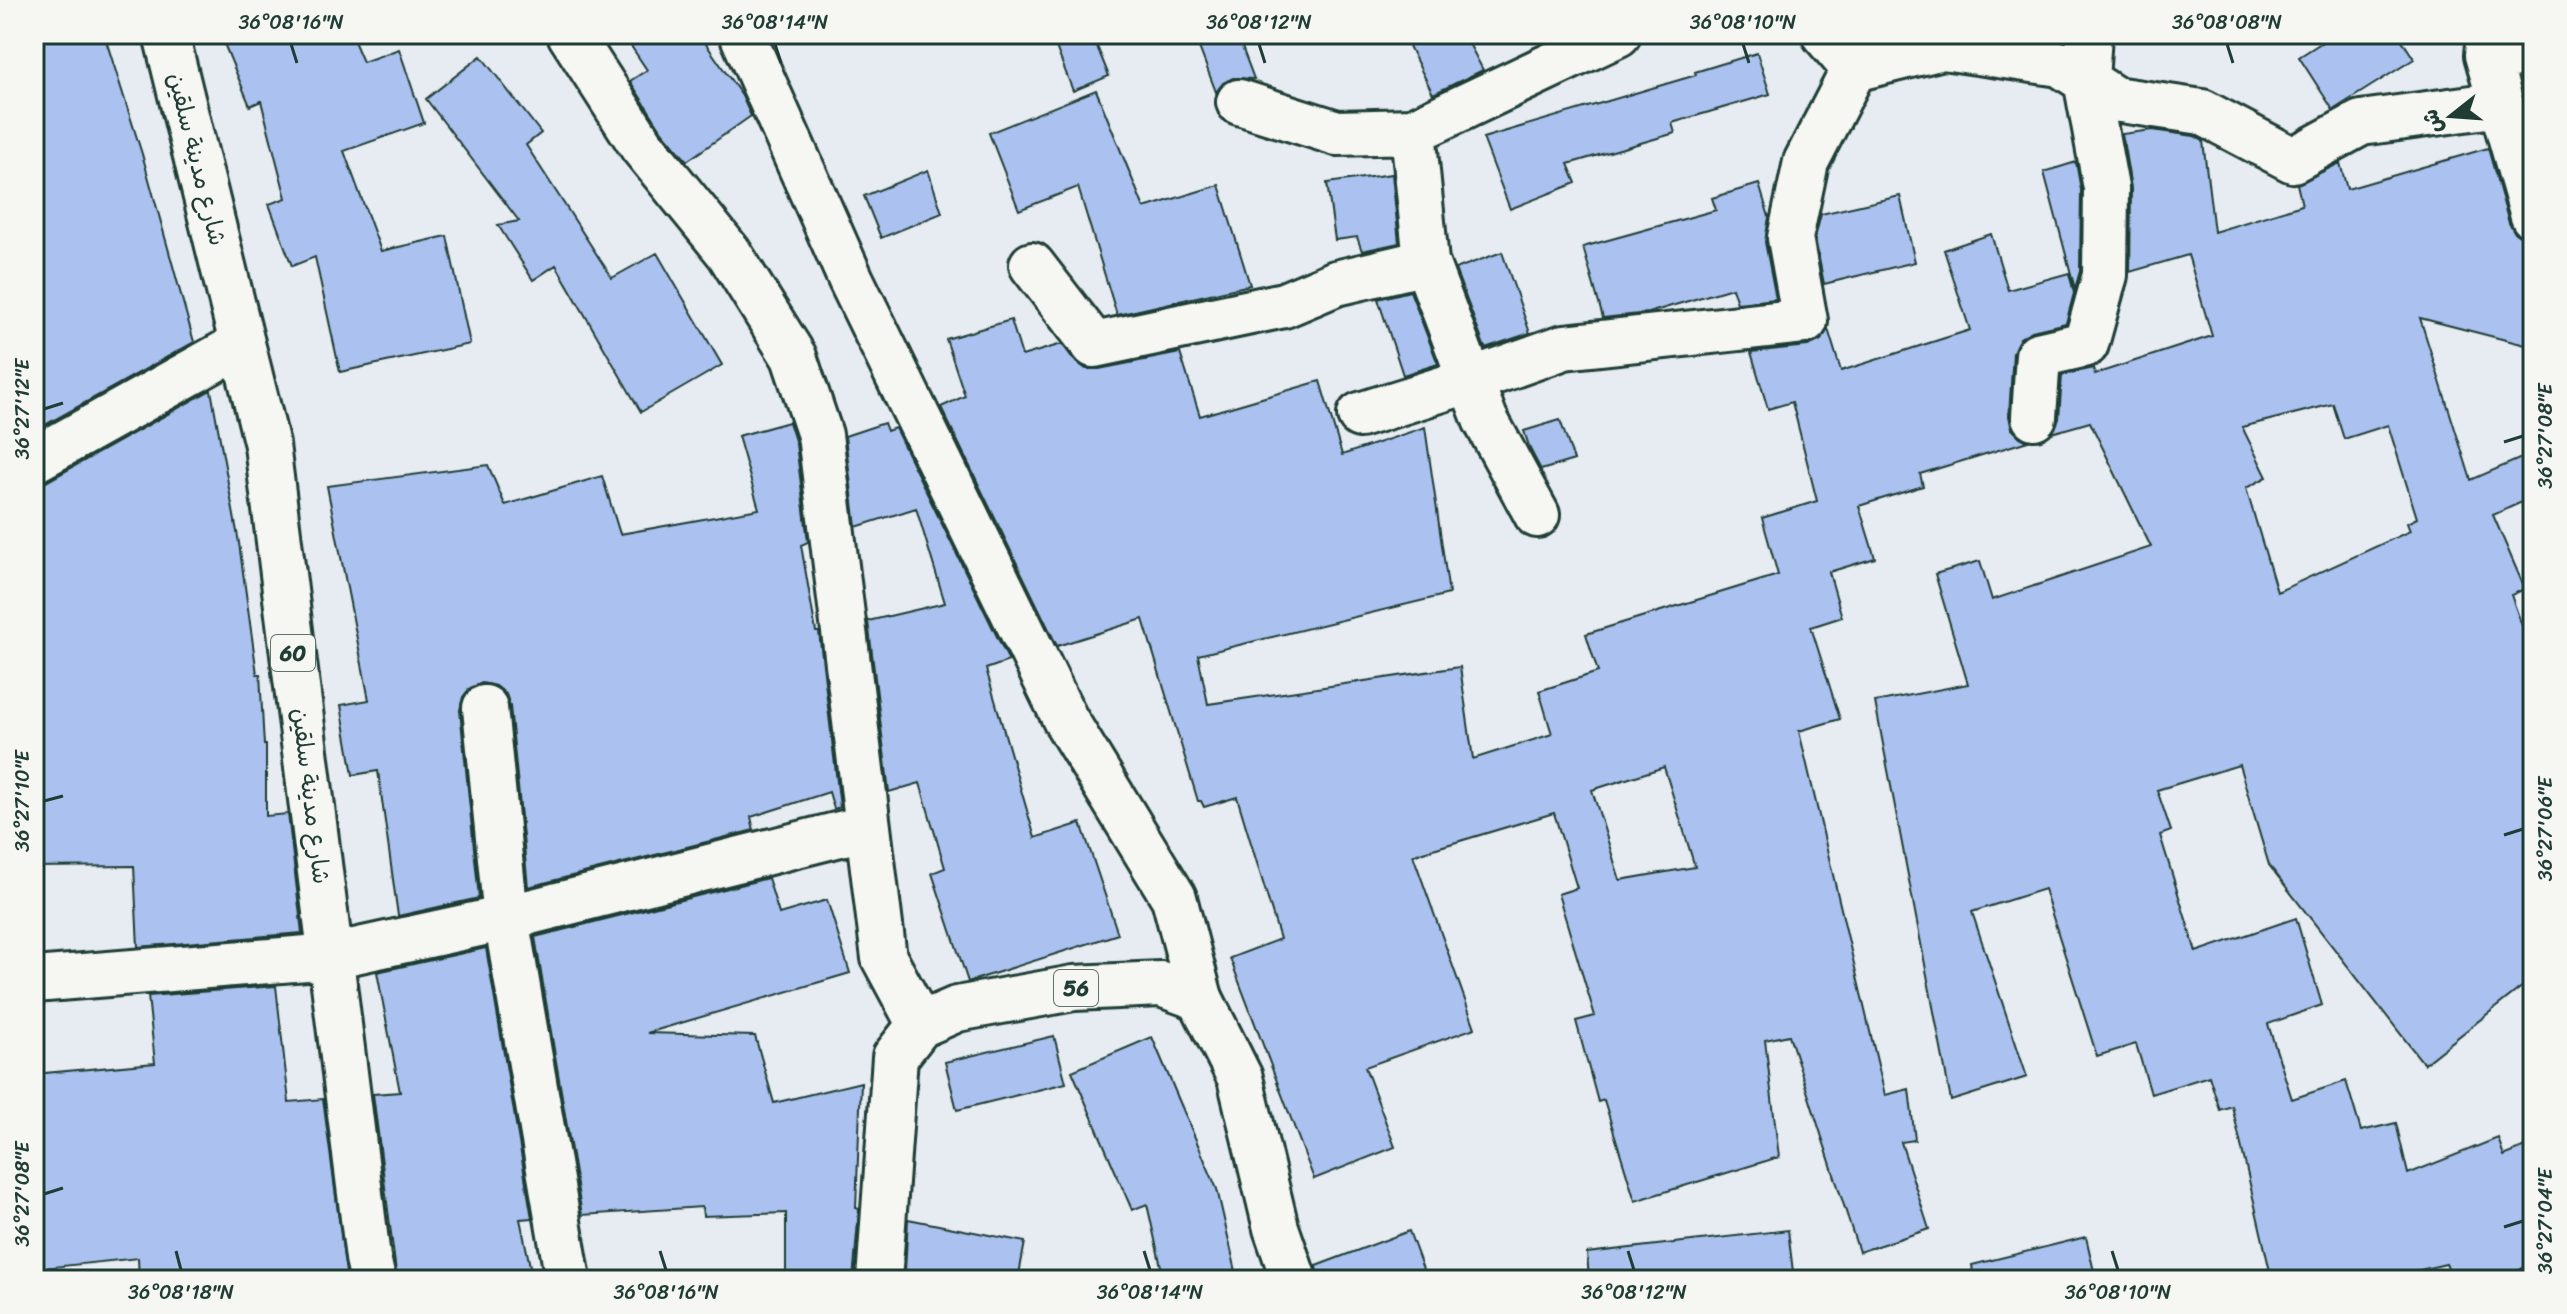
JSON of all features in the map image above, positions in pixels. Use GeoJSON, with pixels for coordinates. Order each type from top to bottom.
{"type":"FeatureCollection","features":[{"type":"Feature","properties":{"kind":"street","name":"شارع مدينة سلقين"},"geometry":{"type":"LineString","coordinates":[[166,34],[267,445],[373,1280]]}},
{"type":"Feature","properties":{"kind":"street"},"geometry":{"type":"LineString","coordinates":[[570,34],[642,146],[729,253],[794,357],[820,435],[884,958],[920,1025]]}},
{"type":"Feature","properties":{"kind":"street"},"geometry":{"type":"LineString","coordinates":[[742,34],[851,280],[1058,705],[1174,898],[1200,998],[1240,1078],[1276,1228],[1294,1280]]}},
{"type":"Feature","properties":{"kind":"street"},"geometry":{"type":"LineString","coordinates":[[1239,102],[1337,133],[1413,131],[1618,34]]}},
{"type":"Feature","properties":{"kind":"street"},"geometry":{"type":"LineString","coordinates":[[1824,34],[1854,69]]}},
{"type":"Feature","properties":{"kind":"street"},"geometry":{"type":"LineString","coordinates":[[2034,417],[2038,355],[2086,344],[2105,275],[2106,188],[2086,80],[2089,34]]}},
{"type":"Feature","properties":{"kind":"street"},"geometry":{"type":"LineString","coordinates":[[1360,415],[1564,347],[1805,321],[1790,238],[1806,162],[1854,69],[1944,40],[2060,64],[2114,99],[2202,112],[2293,160],[2361,123],[2501,104]]}},
{"type":"Feature","properties":{"kind":"street"},"geometry":{"type":"LineString","coordinates":[[2533,54],[2488,44],[2501,104],[2533,216]]}},
{"type":"Feature","properties":{"kind":"street"},"geometry":{"type":"LineString","coordinates":[[1413,131],[1426,262],[1485,419],[1537,515]]}},
{"type":"Feature","properties":{"kind":"street"},"geometry":{"type":"LineString","coordinates":[[1032,265],[1094,345],[1284,305],[1336,283],[1426,262]]}},
{"type":"Feature","properties":{"kind":"street"},"geometry":{"type":"LineString","coordinates":[[34,460],[242,344]]}},
{"type":"Feature","properties":{"kind":"street"},"geometry":{"type":"LineString","coordinates":[[485,708],[506,918],[568,1280]]}},
{"type":"Feature","properties":{"kind":"street"},"geometry":{"type":"LineString","coordinates":[[34,980],[332,956],[506,918],[868,827]]}},
{"type":"Feature","properties":{"kind":"street","name":"56"},"geometry":{"type":"LineString","coordinates":[[879,1280],[895,1057],[920,1025],[957,1009],[1074,988],[1161,984],[1200,998]]}},
{"type":"Feature","properties":{"kind":"building"},"geometry":{"type":"Polygon","coordinates":[[[34,34],[104,34],[142,154],[194,342],[34,431],[34,34]]]}},
{"type":"Feature","properties":{"kind":"building"},"geometry":{"type":"Polygon","coordinates":[[[220,34],[351,34],[363,62],[399,49],[424,123],[344,151],[381,251],[447,236],[470,344],[340,372],[315,257],[292,266],[269,204],[286,198],[261,101],[250,106],[220,34]]]}},
{"type":"Feature","properties":{"kind":"building"},"geometry":{"type":"Polygon","coordinates":[[[623,34],[699,34],[742,96],[751,116],[687,161],[662,131],[630,81],[647,70],[623,34]]]}},
{"type":"Feature","properties":{"kind":"building"},"geometry":{"type":"Polygon","coordinates":[[[1051,34],[1092,34],[1109,76],[1073,91],[1051,34]]]}},
{"type":"Feature","properties":{"kind":"building"},"geometry":{"type":"Polygon","coordinates":[[[1194,34],[1237,34],[1254,79],[1233,78],[1223,83],[1216,92],[1194,34]]]}},
{"type":"Feature","properties":{"kind":"building"},"geometry":{"type":"Polygon","coordinates":[[[1403,34],[1464,34],[1483,70],[1433,94],[1403,34]]]}},
{"type":"Feature","properties":{"kind":"building"},"geometry":{"type":"Polygon","coordinates":[[[2335,34],[2398,34],[2414,59],[2333,110],[2299,57],[2335,34]]]}},
{"type":"Feature","properties":{"kind":"building"},"geometry":{"type":"Polygon","coordinates":[[[1757,53],[1770,94],[1672,123],[1675,133],[1568,164],[1576,183],[1510,209],[1483,138],[1696,75],[1695,72],[1757,53]]]}},
{"type":"Feature","properties":{"kind":"building"},"geometry":{"type":"Polygon","coordinates":[[[481,56],[541,133],[526,145],[612,278],[657,253],[722,365],[641,412],[556,265],[533,280],[498,225],[519,221],[426,99],[481,56]]]}},
{"type":"Feature","properties":{"kind":"building"},"geometry":{"type":"Polygon","coordinates":[[[1096,90],[1144,208],[1219,185],[1250,285],[1117,315],[1078,187],[1019,210],[989,133],[1096,90]]]}},
{"type":"Feature","properties":{"kind":"building"},"geometry":{"type":"Polygon","coordinates":[[[2152,130],[2194,136],[2203,141],[2214,232],[2302,205],[2297,184],[2340,163],[2347,189],[2488,148],[2509,223],[2515,233],[2524,239],[2533,271],[2533,347],[2420,318],[2471,480],[2533,453],[2533,497],[2493,515],[2525,589],[2511,595],[2533,656],[2533,978],[2424,1064],[2269,865],[2239,765],[2157,790],[2171,831],[2160,835],[2196,952],[2296,918],[2322,1005],[2268,1024],[2292,1099],[2346,1081],[2361,1131],[2396,1123],[2408,1174],[2498,1138],[2504,1156],[2533,1144],[2533,1264],[2494,1280],[2453,1280],[2446,1264],[2377,1280],[2272,1280],[2232,1106],[2220,1110],[2209,1076],[2151,1094],[2136,1044],[2097,1056],[2044,889],[1972,912],[2027,1077],[1951,1101],[1875,702],[1968,684],[1935,574],[1980,561],[1992,600],[2151,547],[2090,422],[2052,433],[2059,419],[2062,375],[2093,368],[2095,374],[2212,336],[2188,255],[2130,272],[2131,188],[2122,134],[2152,130]],[[2333,404],[2242,427],[2267,477],[2246,488],[2277,592],[2410,531],[2407,523],[2417,518],[2388,425],[2344,439],[2333,404]]]}},
{"type":"Feature","properties":{"kind":"building"},"geometry":{"type":"Polygon","coordinates":[[[2076,162],[2081,190],[2080,271],[2075,289],[2044,172],[2076,162]]]}},
{"type":"Feature","properties":{"kind":"building"},"geometry":{"type":"Polygon","coordinates":[[[928,170],[942,213],[881,238],[864,196],[928,170]]]}},
{"type":"Feature","properties":{"kind":"building"},"geometry":{"type":"Polygon","coordinates":[[[1392,174],[1399,243],[1362,251],[1357,237],[1335,240],[1327,183],[1392,174]]]}},
{"type":"Feature","properties":{"kind":"building"},"geometry":{"type":"Polygon","coordinates":[[[1759,184],[1769,217],[1765,242],[1776,299],[1737,303],[1732,288],[1648,313],[1603,318],[1583,247],[1716,210],[1712,198],[1759,184]]]}},
{"type":"Feature","properties":{"kind":"building"},"geometry":{"type":"Polygon","coordinates":[[[1900,196],[1915,262],[1824,284],[1815,238],[1821,214],[1900,196]]]}},
{"type":"Feature","properties":{"kind":"building"},"geometry":{"type":"Polygon","coordinates":[[[1991,234],[2008,290],[2069,273],[2074,293],[2066,323],[2032,331],[2020,338],[2013,352],[2009,416],[2012,429],[2028,441],[1920,474],[1923,486],[1859,506],[1875,558],[1829,572],[1842,617],[1811,627],[1840,719],[1799,731],[1885,1095],[1909,1089],[1915,1140],[1901,1142],[1929,1229],[1859,1252],[1789,1035],[1765,1040],[1779,1157],[1635,1201],[1604,1100],[1598,1102],[1576,1021],[1595,1016],[1558,894],[1577,888],[1554,813],[1413,855],[1475,1028],[1365,1067],[1395,1147],[1314,1179],[1230,958],[1280,939],[1237,797],[1204,807],[1198,801],[1143,619],[1057,646],[941,407],[965,396],[946,339],[1011,320],[1022,356],[1062,344],[1074,360],[1086,369],[1180,353],[1200,416],[1320,381],[1342,455],[1425,427],[1449,594],[1198,655],[1208,704],[1460,667],[1473,759],[1552,734],[1539,691],[1598,672],[1586,634],[1778,575],[1762,518],[1817,501],[1792,402],[1768,409],[1751,352],[1808,346],[1821,340],[1828,329],[1841,371],[1970,330],[1944,250],[1991,234]],[[1664,767],[1592,790],[1620,880],[1695,867],[1664,767]]]}},
{"type":"Feature","properties":{"kind":"building"},"geometry":{"type":"Polygon","coordinates":[[[1502,252],[1530,333],[1485,348],[1455,269],[1502,252]]]}},
{"type":"Feature","properties":{"kind":"building"},"geometry":{"type":"Polygon","coordinates":[[[1410,291],[1438,364],[1403,375],[1378,299],[1410,291]]]}},
{"type":"Feature","properties":{"kind":"building"},"geometry":{"type":"Polygon","coordinates":[[[211,390],[239,543],[257,674],[260,674],[266,745],[266,816],[288,814],[302,933],[138,947],[134,866],[34,867],[34,485],[46,482],[211,390]]]}},
{"type":"Feature","properties":{"kind":"building"},"geometry":{"type":"Polygon","coordinates":[[[1560,420],[1574,460],[1541,470],[1524,431],[1560,420]]]}},
{"type":"Feature","properties":{"kind":"building"},"geometry":{"type":"Polygon","coordinates":[[[789,422],[796,444],[808,542],[801,545],[816,632],[819,632],[840,807],[834,809],[829,792],[751,817],[754,830],[528,887],[510,706],[506,694],[496,686],[482,683],[470,688],[463,697],[460,710],[479,898],[398,916],[378,771],[353,775],[341,705],[369,700],[327,486],[488,465],[505,505],[602,476],[620,534],[759,509],[738,436],[789,422]]]}},
{"type":"Feature","properties":{"kind":"building"},"geometry":{"type":"Polygon","coordinates":[[[884,423],[887,431],[895,428],[1009,661],[986,669],[1035,838],[1081,823],[1118,934],[968,982],[932,873],[945,868],[920,783],[889,792],[868,621],[945,603],[916,508],[856,527],[845,436],[884,423]]]}},
{"type":"Feature","properties":{"kind":"building"},"geometry":{"type":"Polygon","coordinates":[[[768,878],[779,914],[827,900],[850,973],[647,1033],[755,1036],[774,1103],[861,1082],[856,1208],[859,1209],[853,1280],[786,1280],[786,1213],[703,1216],[702,1207],[582,1215],[535,937],[768,878]]]}},
{"type":"Feature","properties":{"kind":"building"},"geometry":{"type":"Polygon","coordinates":[[[486,948],[532,1218],[520,1219],[533,1280],[397,1280],[373,1094],[400,1092],[377,972],[486,948]]]}},
{"type":"Feature","properties":{"kind":"building"},"geometry":{"type":"Polygon","coordinates":[[[276,986],[289,1102],[323,1099],[347,1280],[139,1280],[138,1258],[34,1269],[34,1074],[155,1063],[148,996],[276,986]]]}},
{"type":"Feature","properties":{"kind":"building"},"geometry":{"type":"Polygon","coordinates":[[[1054,1036],[1066,1083],[957,1110],[945,1062],[1054,1036]]]}},
{"type":"Feature","properties":{"kind":"building"},"geometry":{"type":"Polygon","coordinates":[[[1152,1037],[1217,1189],[1238,1280],[1164,1280],[1147,1204],[1132,1210],[1072,1071],[1152,1037]]]}},
{"type":"Feature","properties":{"kind":"building"},"geometry":{"type":"Polygon","coordinates":[[[908,1219],[1025,1242],[1018,1280],[948,1280],[905,1271],[908,1219]]]}},
{"type":"Feature","properties":{"kind":"building"},"geometry":{"type":"Polygon","coordinates":[[[1788,1230],[1794,1280],[1589,1280],[1587,1253],[1788,1230]]]}},
{"type":"Feature","properties":{"kind":"building"},"geometry":{"type":"Polygon","coordinates":[[[1409,1231],[1427,1280],[1318,1280],[1316,1266],[1409,1231]]]}},
{"type":"Feature","properties":{"kind":"building"},"geometry":{"type":"Polygon","coordinates":[[[2086,1237],[2096,1280],[1974,1280],[1972,1265],[2086,1237]]]}}]}
